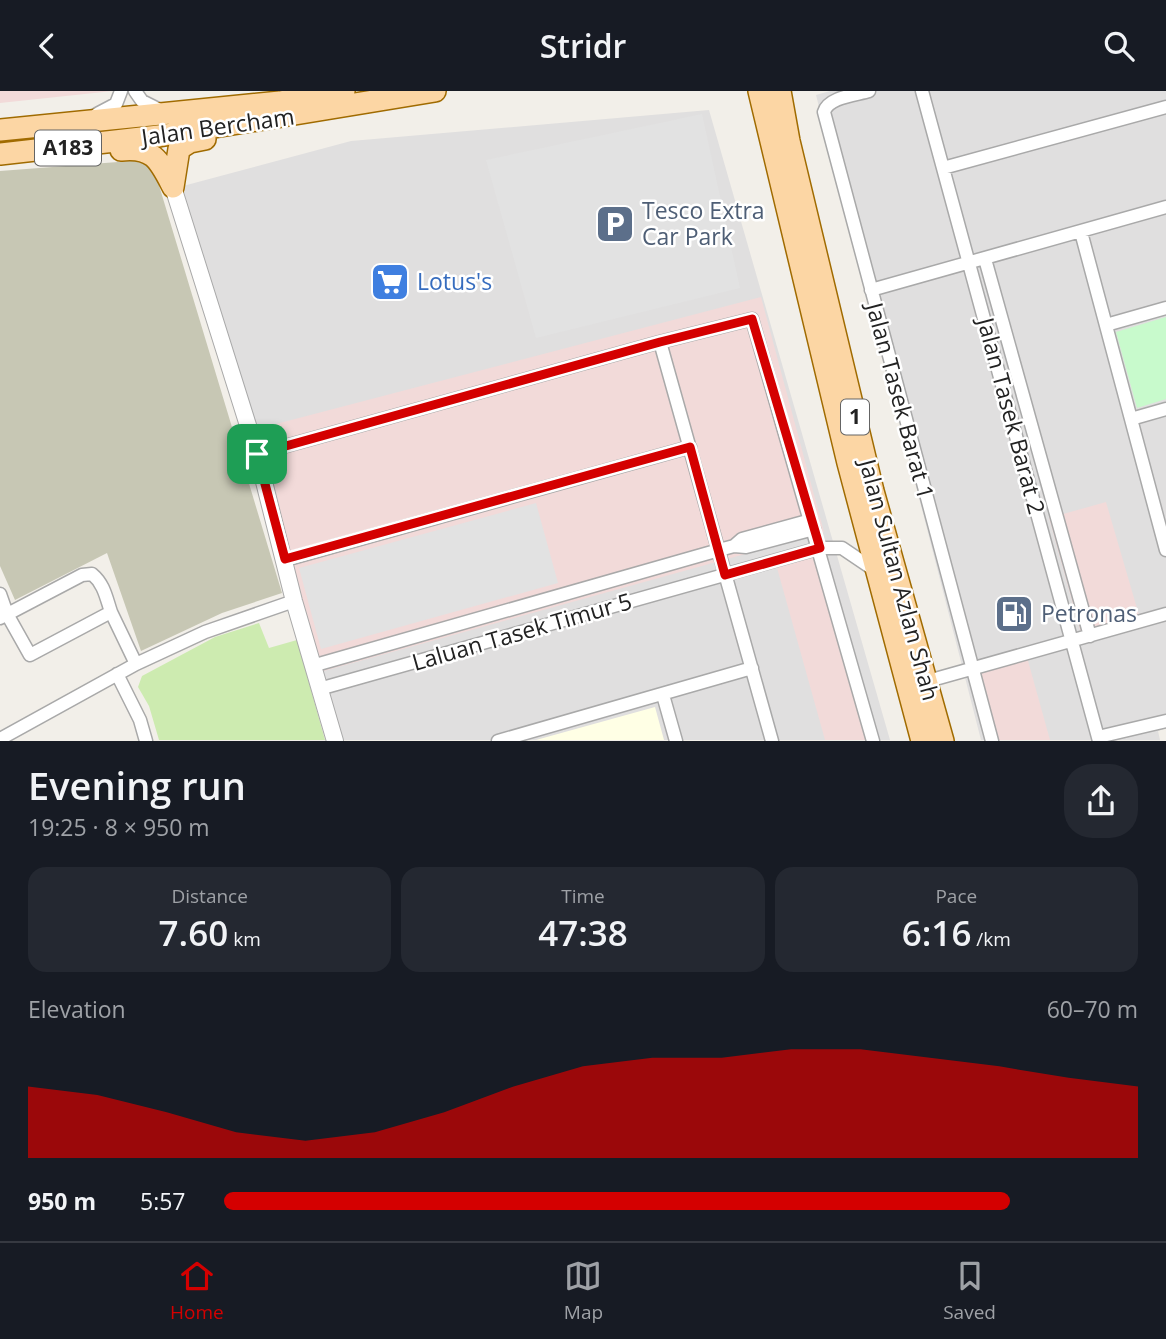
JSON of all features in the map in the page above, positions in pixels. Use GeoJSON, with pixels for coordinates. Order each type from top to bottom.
{"type":"FeatureCollection","features":[{"type":"Feature","properties":{"kind":"main road","name":"Jalan Bercham"},"geometry":{"type":"LineString","coordinates":[[0,130],[167,114],[344,91]]}},
{"type":"Feature","properties":{"kind":"main road","name":"Jalan Bercham"},"geometry":{"type":"LineString","coordinates":[[5,151],[159,136],[289,117],[435,91]]}},
{"type":"Feature","properties":{"kind":"main road"},"geometry":{"type":"LineString","coordinates":[[750,91],[774,150]]}},
{"type":"Feature","properties":{"kind":"main road","name":"Jalan Sultan Azlan Shah"},"geometry":{"type":"LineString","coordinates":[[759,91],[845,449],[922,740]]}},
{"type":"Feature","properties":{"kind":"main road","name":"Jalan Sultan Azlan Shah"},"geometry":{"type":"LineString","coordinates":[[780,91],[789,141],[873,491],[943,740]]}},
{"type":"Feature","properties":{"kind":"main road"},"geometry":{"type":"LineString","coordinates":[[173,187],[179,149],[190,142],[266,127],[289,117]]}},
{"type":"Feature","properties":{"kind":"main road"},"geometry":{"type":"LineString","coordinates":[[67,124],[88,129],[143,125],[151,128],[168,146],[176,163]]}},
{"type":"Feature","properties":{"kind":"main road"},"geometry":{"type":"LineString","coordinates":[[5,151],[31,158],[140,149],[151,153],[160,163],[173,187]]}},
{"type":"Feature","properties":{"kind":"street"},"geometry":{"type":"LineString","coordinates":[[67,124],[111,108],[116,104],[121,91]]}},
{"type":"Feature","properties":{"kind":"street"},"geometry":{"type":"LineString","coordinates":[[135,91],[142,101],[167,114]]}},
{"type":"Feature","properties":{"kind":"street","name":"Jalan Tasek Barat 1"},"geometry":{"type":"LineString","coordinates":[[869,91],[831,102],[825,106],[824,112],[992,740]]}},
{"type":"Feature","properties":{"kind":"street","name":"Jalan Tasek Barat 2"},"geometry":{"type":"LineString","coordinates":[[922,91],[1099,739]]}},
{"type":"Feature","properties":{"kind":"street"},"geometry":{"type":"LineString","coordinates":[[943,168],[1166,107]]}},
{"type":"Feature","properties":{"kind":"street"},"geometry":{"type":"LineString","coordinates":[[173,187],[257,454],[285,559],[293,601],[335,740]]}},
{"type":"Feature","properties":{"kind":"street"},"geometry":{"type":"LineString","coordinates":[[870,290],[1166,207]]}},
{"type":"Feature","properties":{"kind":"street"},"geometry":{"type":"LineString","coordinates":[[1081,232],[1131,419],[1161,511],[1166,550]]}},
{"type":"Feature","properties":{"kind":"street"},"geometry":{"type":"LineString","coordinates":[[985,259],[1090,636]]}},
{"type":"Feature","properties":{"kind":"street"},"geometry":{"type":"LineString","coordinates":[[1106,324],[1166,309]]}},
{"type":"Feature","properties":{"kind":"street"},"geometry":{"type":"LineString","coordinates":[[257,454],[752,319],[873,740]]}},
{"type":"Feature","properties":{"kind":"street"},"geometry":{"type":"LineString","coordinates":[[660,342],[772,740]]}},
{"type":"Feature","properties":{"kind":"street"},"geometry":{"type":"LineString","coordinates":[[1131,419],[1166,409]]}},
{"type":"Feature","properties":{"kind":"street"},"geometry":{"type":"LineString","coordinates":[[285,559],[690,447]]}},
{"type":"Feature","properties":{"kind":"street"},"geometry":{"type":"LineString","coordinates":[[313,666],[734,546],[742,539],[813,525]]}},
{"type":"Feature","properties":{"kind":"street"},"geometry":{"type":"LineString","coordinates":[[820,548],[842,548],[876,571]]}},
{"type":"Feature","properties":{"kind":"street","name":"Laluan Tasek Timur 5"},"geometry":{"type":"LineString","coordinates":[[319,689],[820,548]]}},
{"type":"Feature","properties":{"kind":"street"},"geometry":{"type":"LineString","coordinates":[[4,616],[82,575],[92,574],[104,589],[111,612],[136,664]]}},
{"type":"Feature","properties":{"kind":"street"},"geometry":{"type":"LineString","coordinates":[[0,594],[4,616],[30,655],[111,612]]}},
{"type":"Feature","properties":{"kind":"street"},"geometry":{"type":"LineString","coordinates":[[0,739],[136,664],[205,632],[293,601]]}},
{"type":"Feature","properties":{"kind":"street"},"geometry":{"type":"LineString","coordinates":[[928,681],[1166,614]]}},
{"type":"Feature","properties":{"kind":"street"},"geometry":{"type":"LineString","coordinates":[[498,740],[752,668]]}},
{"type":"Feature","properties":{"kind":"street"},"geometry":{"type":"LineString","coordinates":[[117,674],[140,720],[146,740]]}},
{"type":"Feature","properties":{"kind":"street"},"geometry":{"type":"LineString","coordinates":[[663,695],[676,740]]}},
{"type":"Feature","properties":{"kind":"street"},"geometry":{"type":"LineString","coordinates":[[1099,739],[1166,721]]}},
{"type":"Feature","properties":{"kind":"shaded area"},"geometry":{"type":"Polygon","coordinates":[[[0,91],[113,91],[0,103],[0,91]]]}},
{"type":"Feature","properties":{"kind":"shaded area"},"geometry":{"type":"Polygon","coordinates":[[[830,91],[1166,91],[1166,728],[1158,731],[1160,740],[981,740],[816,95],[830,91]]]}},
{"type":"Feature","properties":{"kind":"shaded area"},"geometry":{"type":"Polygon","coordinates":[[[709,110],[890,740],[334,740],[168,190],[351,141],[709,110]]]}},
{"type":"Feature","properties":{"kind":"shaded area","name":"Tesco Extra Car Park"},"geometry":{"type":"Polygon","coordinates":[[[702,114],[740,288],[536,338],[486,160],[702,114]]]}},
{"type":"Feature","properties":{"kind":"shaded area"},"geometry":{"type":"Polygon","coordinates":[[[144,160],[155,172],[282,593],[222,613],[141,651],[107,553],[15,600],[0,566],[0,171],[144,160]]]}},
{"type":"Feature","properties":{"kind":"shaded area"},"geometry":{"type":"Polygon","coordinates":[[[761,297],[824,532],[313,674],[253,430],[761,297]]]}},
{"type":"Feature","properties":{"kind":"shaded area"},"geometry":{"type":"Polygon","coordinates":[[[1106,502],[1141,622],[1082,637],[1049,518],[1106,502]]]}},
{"type":"Feature","properties":{"kind":"shaded area"},"geometry":{"type":"Polygon","coordinates":[[[536,503],[558,583],[321,649],[299,568],[536,503]]]}},
{"type":"Feature","properties":{"kind":"shaded area"},"geometry":{"type":"Polygon","coordinates":[[[819,545],[874,740],[825,740],[774,557],[819,545]]]}},
{"type":"Feature","properties":{"kind":"shaded area"},"geometry":{"type":"Polygon","coordinates":[[[1025,650],[1050,740],[988,740],[966,665],[1025,650]]]}},
{"type":"Feature","properties":{"kind":"shaded area"},"geometry":{"type":"Polygon","coordinates":[[[655,707],[664,740],[536,740],[655,707]]]}},
{"type":"Feature","properties":{"kind":"green space"},"geometry":{"type":"Polygon","coordinates":[[[1166,317],[1166,399],[1137,408],[1116,332],[1166,317]]]}},
{"type":"Feature","properties":{"kind":"green space"},"geometry":{"type":"Polygon","coordinates":[[[259,623],[269,648],[297,640],[325,740],[159,740],[149,706],[138,687],[142,676],[215,637],[259,623]]]}},
{"type":"Feature","properties":{"kind":"place","name":"Tesco Extra Car Park"},"geometry":{"type":"Point","coordinates":[615,224]}},
{"type":"Feature","properties":{"kind":"place","name":"Lotus's"},"geometry":{"type":"Point","coordinates":[390,282]}},
{"type":"Feature","properties":{"kind":"place","name":"Petronas"},"geometry":{"type":"Point","coordinates":[1014,614]}},
{"type":"Feature","properties":{"kind":"route"},"geometry":{"type":"LineString","coordinates":[[752,319],[820,548],[725,575],[690,447],[285,559],[257,454],[752,319]]}}]}
